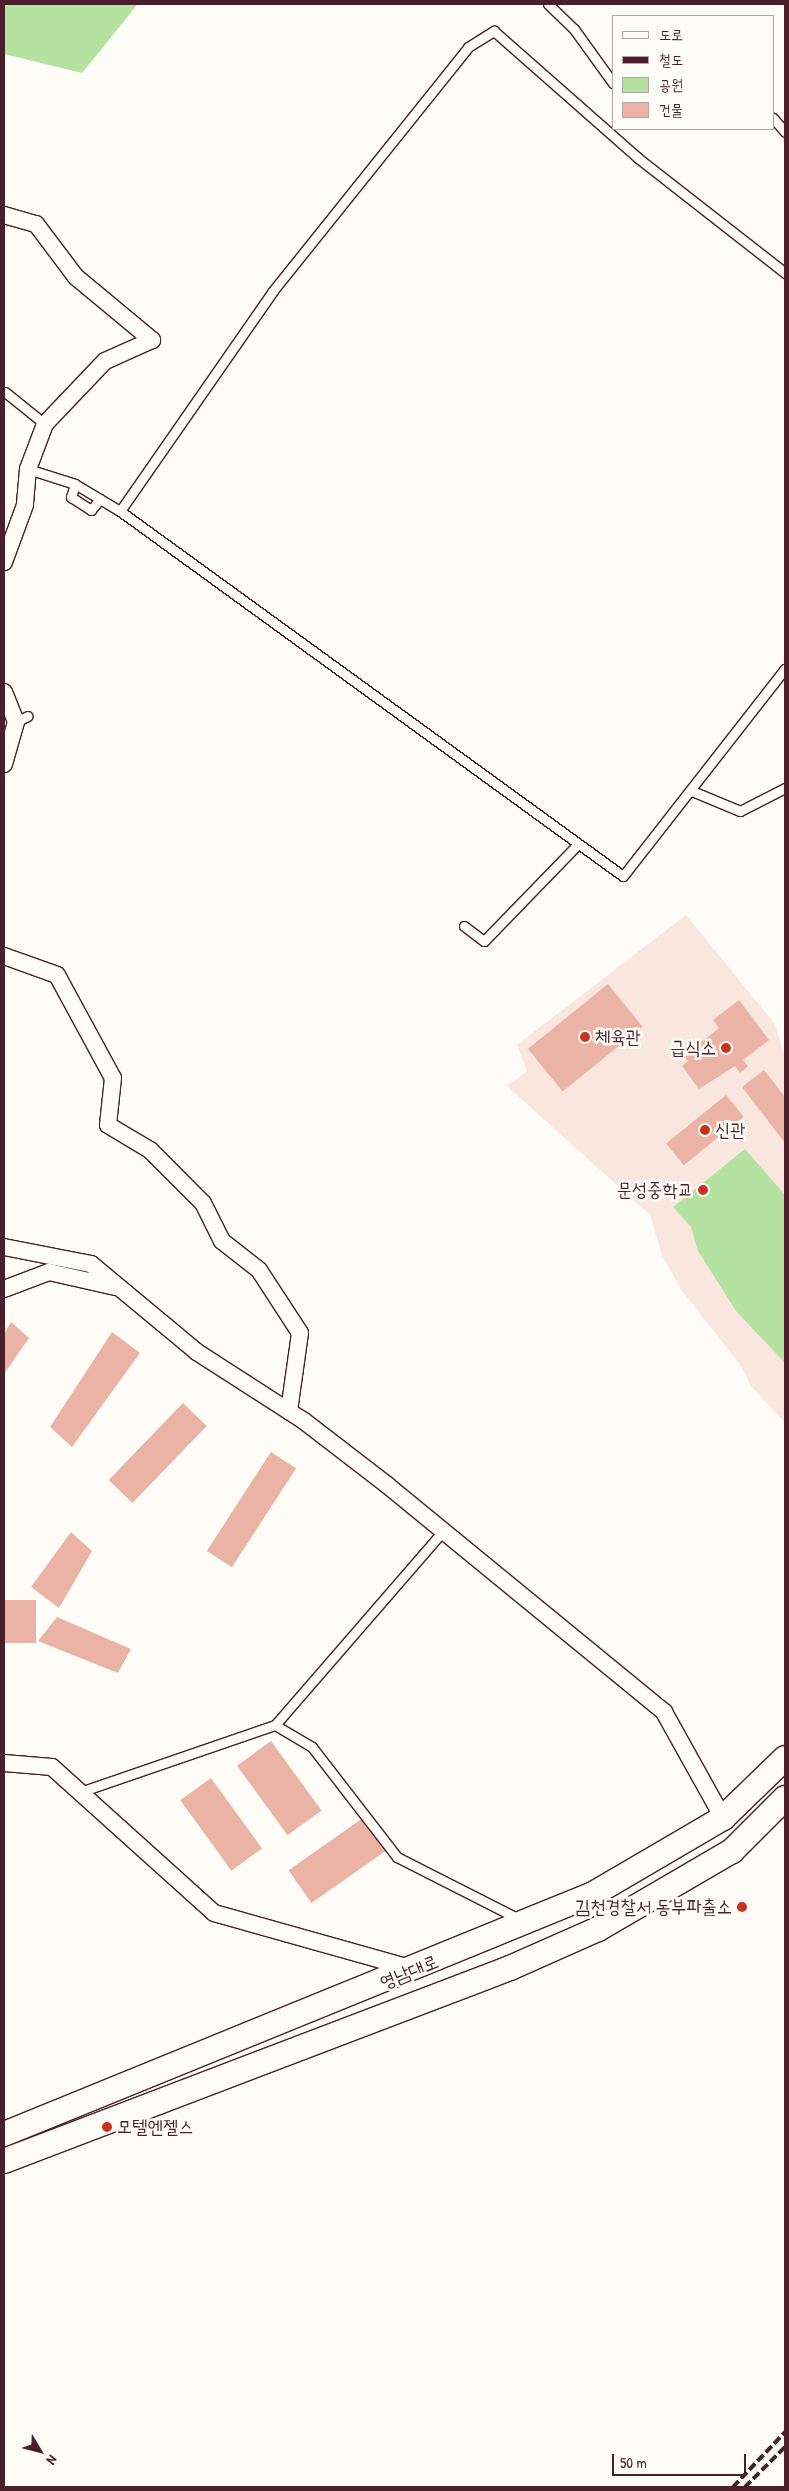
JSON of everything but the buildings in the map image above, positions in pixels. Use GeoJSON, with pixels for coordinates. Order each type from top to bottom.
{"type":"FeatureCollection","features":[{"type":"Feature","properties":{"kind":"main road","name":"영남대로"},"geometry":{"type":"LineString","coordinates":[[4,2134],[528,1923],[593,1894],[724,1818],[785,1758]]}},
{"type":"Feature","properties":{"kind":"main road","name":"영남대로"},"geometry":{"type":"LineString","coordinates":[[4,2161],[510,1968],[598,1929],[732,1851],[785,1798]]}},
{"type":"Feature","properties":{"kind":"street"},"geometry":{"type":"LineString","coordinates":[[4,215],[36,224],[76,277],[152,340],[105,361],[45,424],[28,469],[25,505],[4,562]]}},
{"type":"Feature","properties":{"kind":"street"},"geometry":{"type":"LineString","coordinates":[[4,692],[22,719],[4,764]]}},
{"type":"Feature","properties":{"kind":"street"},"geometry":{"type":"LineString","coordinates":[[4,956],[57,975],[113,1078],[108,1124],[150,1150],[203,1203],[222,1240],[259,1270],[300,1333],[289,1411]]}},
{"type":"Feature","properties":{"kind":"street"},"geometry":{"type":"LineString","coordinates":[[4,1247],[91,1264],[197,1352],[289,1411],[443,1531],[664,1712],[724,1818]]}},
{"type":"Feature","properties":{"kind":"street"},"geometry":{"type":"LineString","coordinates":[[4,1289],[49,1272],[119,1288]]}},
{"type":"Feature","properties":{"kind":"street"},"geometry":{"type":"LineString","coordinates":[[4,1763],[52,1767],[214,1913],[415,1969]]}},
{"type":"Feature","properties":{"kind":"lane"},"geometry":{"type":"LineString","coordinates":[[548,4],[579,35],[612,81]]}},
{"type":"Feature","properties":{"kind":"lane"},"geometry":{"type":"LineString","coordinates":[[120,511],[272,292],[468,47],[494,31],[638,158],[785,273]]}},
{"type":"Feature","properties":{"kind":"lane"},"geometry":{"type":"LineString","coordinates":[[774,119],[785,132]]}},
{"type":"Feature","properties":{"kind":"lane"},"geometry":{"type":"LineString","coordinates":[[5,392],[45,424]]}},
{"type":"Feature","properties":{"kind":"lane"},"geometry":{"type":"LineString","coordinates":[[28,469],[75,484],[120,511],[577,845],[623,876],[692,791],[785,669]]}},
{"type":"Feature","properties":{"kind":"lane"},"geometry":{"type":"LineString","coordinates":[[75,484],[71,497],[91,510],[100,499]]}},
{"type":"Feature","properties":{"kind":"lane"},"geometry":{"type":"LineString","coordinates":[[692,791],[740,811],[785,788]]}},
{"type":"Feature","properties":{"kind":"lane"},"geometry":{"type":"LineString","coordinates":[[464,926],[484,942],[577,845]]}},
{"type":"Feature","properties":{"kind":"lane"},"geometry":{"type":"LineString","coordinates":[[80,1792],[275,1725],[443,1531]]}},
{"type":"Feature","properties":{"kind":"lane"},"geometry":{"type":"LineString","coordinates":[[275,1725],[312,1747],[397,1857],[528,1923]]}},
{"type":"Feature","properties":{"kind":"shaded area","name":"문성중학교"},"geometry":{"type":"Polygon","coordinates":[[[686,915],[775,1024],[785,1058],[785,1423],[751,1386],[742,1367],[682,1291],[662,1255],[650,1215],[507,1086],[527,1071],[517,1045],[686,915]]]}},
{"type":"Feature","properties":{"kind":"green space"},"geometry":{"type":"Polygon","coordinates":[[[4,4],[138,4],[82,73],[4,54],[4,4]]]}},
{"type":"Feature","properties":{"kind":"green space"},"geometry":{"type":"Polygon","coordinates":[[[745,1149],[785,1195],[785,1363],[736,1311],[698,1251],[691,1227],[673,1207],[745,1149]]]}},
{"type":"Feature","properties":{"kind":"railway"},"geometry":{"type":"LineString","coordinates":[[733,2487],[785,2432]]}},
{"type":"Feature","properties":{"kind":"railway"},"geometry":{"type":"LineString","coordinates":[[745,2487],[785,2447]]}},
{"type":"Feature","properties":{"kind":"place","name":"체육관"},"geometry":{"type":"Point","coordinates":[585,1037]}},
{"type":"Feature","properties":{"kind":"place","name":"급식소"},"geometry":{"type":"Point","coordinates":[726,1048]}},
{"type":"Feature","properties":{"kind":"place","name":"신관"},"geometry":{"type":"Point","coordinates":[705,1130]}},
{"type":"Feature","properties":{"kind":"place","name":"문성중학교"},"geometry":{"type":"Point","coordinates":[703,1190]}},
{"type":"Feature","properties":{"kind":"place","name":"김천경찰서 동부파출소"},"geometry":{"type":"Point","coordinates":[742,1907]}},
{"type":"Feature","properties":{"kind":"place","name":"모텔엔젤스"},"geometry":{"type":"Point","coordinates":[107,2127]}}]}
